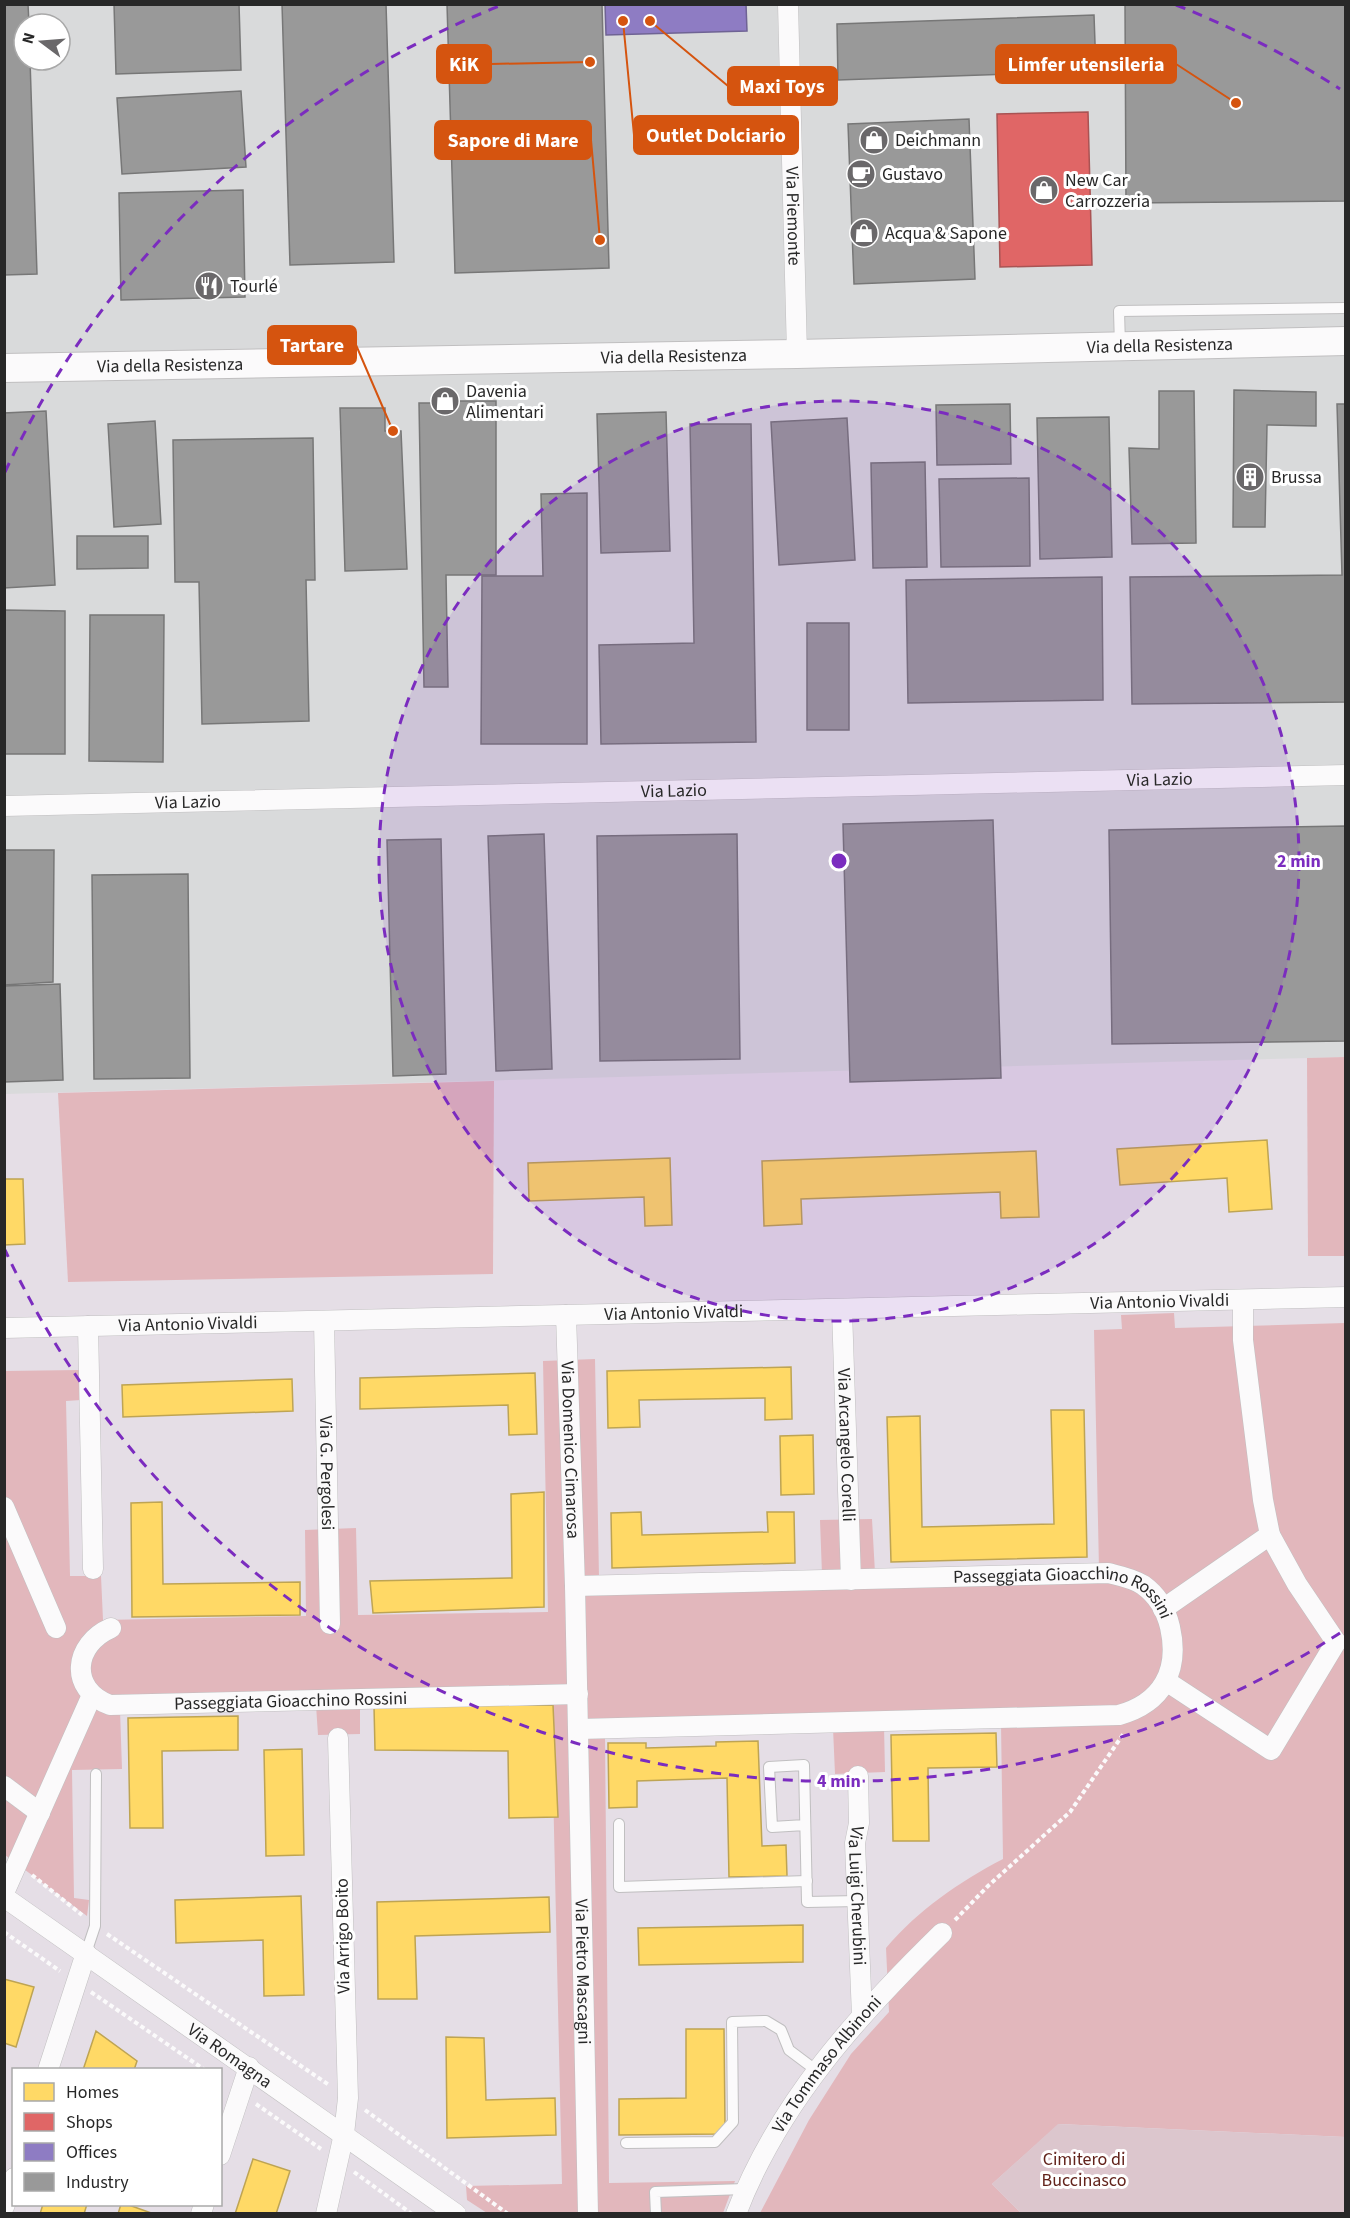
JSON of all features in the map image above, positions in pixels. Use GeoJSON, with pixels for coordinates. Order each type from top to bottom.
{"type":"FeatureCollection","features":[{"type":"Feature","properties":{"kind":"street","name":"Via Piemonte"},"geometry":{"type":"LineString","coordinates":[[788,4],[797,354]]}},
{"type":"Feature","properties":{"kind":"street","name":"Via della Resistenza"},"geometry":{"type":"LineString","coordinates":[[4,368],[797,354],[1346,340]]}},
{"type":"Feature","properties":{"kind":"street","name":"Via Lazio"},"geometry":{"type":"LineString","coordinates":[[4,806],[1346,775]]}},
{"type":"Feature","properties":{"kind":"street","name":"Via Antonio Vivaldi"},"geometry":{"type":"LineString","coordinates":[[4,1328],[1346,1297]]}},
{"type":"Feature","properties":{"kind":"street"},"geometry":{"type":"LineString","coordinates":[[1166,1680],[1271,1750],[1341,1641],[1298,1584],[1270,1535],[1263,1500],[1243,1340],[1243,1300]]}},
{"type":"Feature","properties":{"kind":"street","name":"Via Arcangelo Corelli"},"geometry":{"type":"LineString","coordinates":[[842,1310],[851,1580]]}},
{"type":"Feature","properties":{"kind":"street","name":"Via Domenico Cimarosa"},"geometry":{"type":"LineString","coordinates":[[566,1315],[575,1586]]}},
{"type":"Feature","properties":{"kind":"street","name":"Via G. Pergolesi"},"geometry":{"type":"LineString","coordinates":[[324,1321],[330,1624]]}},
{"type":"Feature","properties":{"kind":"street"},"geometry":{"type":"LineString","coordinates":[[88,1326],[93,1569]]}},
{"type":"Feature","properties":{"kind":"street"},"geometry":{"type":"LineString","coordinates":[[4,1507],[56,1628]]}},
{"type":"Feature","properties":{"kind":"street"},"geometry":{"type":"LineString","coordinates":[[1163,1609],[1270,1535]]}},
{"type":"Feature","properties":{"kind":"street","name":"Passeggiata Gioacchino Rossini"},"geometry":{"type":"LineString","coordinates":[[575,1586],[1108,1574],[1128,1577],[1157,1598],[1173,1640],[1173,1661],[1166,1680],[1154,1697],[1141,1707],[1119,1715],[579,1729]]}},
{"type":"Feature","properties":{"kind":"street"},"geometry":{"type":"LineString","coordinates":[[575,1586],[579,1729]]}},
{"type":"Feature","properties":{"kind":"street"},"geometry":{"type":"LineString","coordinates":[[4,1895],[92,1695],[85,1688],[82,1656],[89,1641],[111,1628]]}},
{"type":"Feature","properties":{"kind":"street","name":"Passeggiata Gioacchino Rossini"},"geometry":{"type":"LineString","coordinates":[[92,1695],[110,1705],[578,1694]]}},
{"type":"Feature","properties":{"kind":"street","name":"Via Pietro Mascagni"},"geometry":{"type":"LineString","coordinates":[[579,1729],[588,2214]]}},
{"type":"Feature","properties":{"kind":"street","name":"Via Arrigo Boito"},"geometry":{"type":"LineString","coordinates":[[326,2214],[344,2134],[348,2098],[338,1738]]}},
{"type":"Feature","properties":{"kind":"street","name":"Via Luigi Cherubini"},"geometry":{"type":"LineString","coordinates":[[858,1776],[859,1823],[855,1843],[862,2016]]}},
{"type":"Feature","properties":{"kind":"street"},"geometry":{"type":"LineString","coordinates":[[4,1786],[40,1813]]}},
{"type":"Feature","properties":{"kind":"street","name":"Via Romagna"},"geometry":{"type":"LineString","coordinates":[[4,1895],[456,2214]]}},
{"type":"Feature","properties":{"kind":"street","name":"Via Tommaso Albinoni"},"geometry":{"type":"LineString","coordinates":[[736,2214],[745,2190],[772,2141],[816,2071],[891,1983],[942,1933]]}},
{"type":"Feature","properties":{"kind":"street"},"geometry":{"type":"LineString","coordinates":[[49,2068],[86,1953]]}},
{"type":"Feature","properties":{"kind":"street"},"geometry":{"type":"LineString","coordinates":[[222,2149],[249,2067]]}},
{"type":"Feature","properties":{"kind":"street"},"geometry":{"type":"LineString","coordinates":[[4,2207],[12,2184]]}},
{"type":"Feature","properties":{"kind":"lane"},"geometry":{"type":"LineString","coordinates":[[1120,346],[1119,311],[1346,308]]}},
{"type":"Feature","properties":{"kind":"lane"},"geometry":{"type":"LineString","coordinates":[[805,1825],[772,1827],[769,1767],[804,1764],[807,1902],[858,1901]]}},
{"type":"Feature","properties":{"kind":"lane"},"geometry":{"type":"LineString","coordinates":[[86,1953],[95,1926],[96,1774]]}},
{"type":"Feature","properties":{"kind":"lane"},"geometry":{"type":"LineString","coordinates":[[619,1824],[620,1887],[807,1881]]}},
{"type":"Feature","properties":{"kind":"lane"},"geometry":{"type":"LineString","coordinates":[[626,2143],[716,2142],[732,2122],[732,2022],[766,2021],[781,2030],[789,2050],[816,2071]]}},
{"type":"Feature","properties":{"kind":"lane"},"geometry":{"type":"LineString","coordinates":[[656,2214],[655,2192],[745,2190]]}},
{"type":"Feature","properties":{"kind":"path"},"geometry":{"type":"LineString","coordinates":[[942,1933],[988,1886],[1070,1812],[1141,1707]]}},
{"type":"Feature","properties":{"kind":"path"},"geometry":{"type":"LineString","coordinates":[[17,1864],[95,1926],[348,2098],[508,2214]]}},
{"type":"Feature","properties":{"kind":"path"},"geometry":{"type":"LineString","coordinates":[[4,1932],[203,2068]]}},
{"type":"Feature","properties":{"kind":"path"},"geometry":{"type":"LineString","coordinates":[[241,2093],[412,2214]]}},
{"type":"Feature","properties":{"kind":"shaded area"},"geometry":{"type":"Polygon","coordinates":[[[4,5],[1345,5],[1345,1057],[5,1094],[4,5]]]}},
{"type":"Feature","properties":{"kind":"shaded area"},"geometry":{"type":"Polygon","coordinates":[[[1345,1057],[1345,1256],[1308,1256],[1307,1058],[1345,1057]]]}},
{"type":"Feature","properties":{"kind":"shaded area"},"geometry":{"type":"Polygon","coordinates":[[[494,1081],[493,1274],[68,1282],[58,1093],[494,1081]]]}},
{"type":"Feature","properties":{"kind":"shaded area"},"geometry":{"type":"Polygon","coordinates":[[[1174,1313],[1175,1328],[1345,1323],[1345,2137],[1059,2124],[992,2184],[1021,2213],[760,2213],[809,2120],[851,2054],[889,2012],[886,1948],[925,1909],[971,1877],[1003,1859],[1001,1724],[884,1726],[885,1772],[835,1774],[833,1728],[605,1734],[609,2183],[735,2181],[723,2213],[487,2213],[467,2200],[466,2186],[562,2184],[551,1697],[360,1703],[360,1734],[318,1735],[316,1705],[120,1710],[122,1769],[72,1770],[74,1898],[89,1900],[87,1916],[5,1855],[4,1371],[80,1370],[81,1400],[66,1401],[70,1576],[101,1576],[103,1620],[306,1616],[305,1530],[356,1528],[358,1615],[548,1612],[543,1361],[595,1359],[599,1578],[822,1574],[820,1520],[872,1519],[875,1573],[1099,1569],[1094,1330],[1122,1329],[1121,1315],[1174,1313]]]}},
{"type":"Feature","properties":{"kind":"green space","name":"Cimitero di Buccinasco"},"geometry":{"type":"Polygon","coordinates":[[[1058,2124],[1345,2137],[1345,2213],[1021,2213],[992,2184],[1058,2124]]]}},
{"type":"Feature","properties":{"kind":"building: Homes"},"geometry":{"type":"Polygon","coordinates":[[[1267,1140],[1272,1209],[1229,1212],[1227,1178],[1120,1185],[1117,1149],[1267,1140]]]}},
{"type":"Feature","properties":{"kind":"building: Homes"},"geometry":{"type":"Polygon","coordinates":[[[1036,1151],[1039,1217],[1001,1218],[1000,1192],[801,1199],[802,1224],[764,1226],[762,1161],[1036,1151]]]}},
{"type":"Feature","properties":{"kind":"building: Homes"},"geometry":{"type":"Polygon","coordinates":[[[670,1158],[672,1225],[645,1226],[644,1197],[529,1201],[528,1163],[670,1158]]]}},
{"type":"Feature","properties":{"kind":"building: Homes"},"geometry":{"type":"Polygon","coordinates":[[[4,1179],[23,1179],[25,1244],[4,1245],[4,1179]]]}},
{"type":"Feature","properties":{"kind":"building: Homes"},"geometry":{"type":"Polygon","coordinates":[[[791,1367],[792,1419],[765,1420],[765,1398],[639,1400],[640,1427],[608,1428],[607,1371],[791,1367]]]}},
{"type":"Feature","properties":{"kind":"building: Homes"},"geometry":{"type":"Polygon","coordinates":[[[535,1373],[537,1434],[509,1435],[508,1405],[360,1409],[360,1378],[535,1373]]]}},
{"type":"Feature","properties":{"kind":"building: Homes"},"geometry":{"type":"Polygon","coordinates":[[[292,1379],[293,1411],[123,1417],[122,1385],[292,1379]]]}},
{"type":"Feature","properties":{"kind":"building: Homes"},"geometry":{"type":"Polygon","coordinates":[[[1051,1410],[1084,1410],[1087,1557],[891,1562],[887,1417],[920,1416],[922,1527],[1054,1524],[1051,1410]]]}},
{"type":"Feature","properties":{"kind":"building: Homes"},"geometry":{"type":"Polygon","coordinates":[[[813,1435],[814,1494],[781,1495],[780,1436],[813,1435]]]}},
{"type":"Feature","properties":{"kind":"building: Homes"},"geometry":{"type":"Polygon","coordinates":[[[544,1492],[544,1607],[373,1613],[370,1581],[512,1578],[511,1494],[544,1492]]]}},
{"type":"Feature","properties":{"kind":"building: Homes"},"geometry":{"type":"Polygon","coordinates":[[[162,1502],[163,1584],[300,1582],[300,1615],[132,1617],[131,1503],[162,1502]]]}},
{"type":"Feature","properties":{"kind":"building: Homes"},"geometry":{"type":"Polygon","coordinates":[[[641,1512],[642,1535],[768,1532],[767,1512],[794,1512],[795,1563],[612,1568],[611,1513],[641,1512]]]}},
{"type":"Feature","properties":{"kind":"building: Homes"},"geometry":{"type":"Polygon","coordinates":[[[553,1705],[558,1817],[509,1818],[508,1751],[375,1750],[374,1706],[553,1705]]]}},
{"type":"Feature","properties":{"kind":"building: Homes"},"geometry":{"type":"Polygon","coordinates":[[[238,1716],[238,1750],[162,1751],[163,1828],[130,1828],[128,1718],[238,1716]]]}},
{"type":"Feature","properties":{"kind":"building: Homes"},"geometry":{"type":"Polygon","coordinates":[[[996,1733],[997,1767],[928,1768],[929,1841],[893,1841],[891,1735],[996,1733]]]}},
{"type":"Feature","properties":{"kind":"building: Homes"},"geometry":{"type":"Polygon","coordinates":[[[758,1741],[762,1846],[786,1845],[787,1876],[729,1877],[727,1778],[637,1781],[637,1807],[609,1808],[608,1743],[646,1743],[646,1748],[716,1746],[716,1742],[758,1741]]]}},
{"type":"Feature","properties":{"kind":"building: Homes"},"geometry":{"type":"Polygon","coordinates":[[[302,1749],[304,1855],[266,1856],[264,1750],[302,1749]]]}},
{"type":"Feature","properties":{"kind":"building: Homes"},"geometry":{"type":"Polygon","coordinates":[[[301,1896],[304,1995],[264,1996],[263,1940],[176,1943],[175,1900],[301,1896]]]}},
{"type":"Feature","properties":{"kind":"building: Homes"},"geometry":{"type":"Polygon","coordinates":[[[549,1897],[550,1932],[415,1936],[417,1999],[378,1999],[377,1902],[549,1897]]]}},
{"type":"Feature","properties":{"kind":"building: Homes"},"geometry":{"type":"Polygon","coordinates":[[[803,1925],[803,1962],[639,1965],[638,1928],[803,1925]]]}},
{"type":"Feature","properties":{"kind":"building: Homes"},"geometry":{"type":"Polygon","coordinates":[[[4,1979],[34,1987],[16,2047],[4,2043],[4,1979]]]}},
{"type":"Feature","properties":{"kind":"building: Homes"},"geometry":{"type":"Polygon","coordinates":[[[686,2029],[724,2029],[725,2126],[718,2134],[619,2135],[619,2099],[686,2098],[686,2029]]]}},
{"type":"Feature","properties":{"kind":"building: Homes"},"geometry":{"type":"Polygon","coordinates":[[[96,2031],[137,2061],[135,2068],[84,2068],[96,2031]]]}},
{"type":"Feature","properties":{"kind":"building: Homes"},"geometry":{"type":"Polygon","coordinates":[[[446,2037],[484,2038],[486,2100],[555,2098],[556,2135],[447,2138],[446,2037]]]}},
{"type":"Feature","properties":{"kind":"building: Homes"},"geometry":{"type":"Polygon","coordinates":[[[253,2159],[290,2171],[276,2214],[235,2214],[253,2159]]]}},
{"type":"Feature","properties":{"kind":"building: Homes"},"geometry":{"type":"Polygon","coordinates":[[[42,2206],[86,2206],[84,2214],[40,2214],[42,2206]]]}},
{"type":"Feature","properties":{"kind":"building: Homes"},"geometry":{"type":"Polygon","coordinates":[[[120,2206],[132,2206],[154,2214],[118,2214],[120,2206]]]}},
{"type":"Feature","properties":{"kind":"building: Shops","name":"New Car Carrozzeria"},"geometry":{"type":"Polygon","coordinates":[[[1088,112],[1092,265],[1000,267],[997,114],[1088,112]]]}},
{"type":"Feature","properties":{"kind":"building: Offices"},"geometry":{"type":"Polygon","coordinates":[[[605,4],[746,4],[747,31],[606,35],[605,4]]]}},
{"type":"Feature","properties":{"kind":"building: Industry"},"geometry":{"type":"Polygon","coordinates":[[[4,4],[28,4],[28,12],[12,12],[12,72],[30,72],[37,274],[4,275],[4,4]]]}},
{"type":"Feature","properties":{"kind":"building: Industry"},"geometry":{"type":"Polygon","coordinates":[[[114,4],[239,4],[241,70],[116,74],[114,4]]]}},
{"type":"Feature","properties":{"kind":"building: Industry"},"geometry":{"type":"Polygon","coordinates":[[[282,4],[386,4],[394,262],[290,265],[282,4]]]}},
{"type":"Feature","properties":{"kind":"building: Industry"},"geometry":{"type":"Polygon","coordinates":[[[447,4],[602,4],[609,268],[455,273],[447,4]]]}},
{"type":"Feature","properties":{"kind":"building: Industry"},"geometry":{"type":"Polygon","coordinates":[[[1125,4],[1346,4],[1346,201],[1126,203],[1125,4]]]}},
{"type":"Feature","properties":{"kind":"building: Industry"},"geometry":{"type":"Polygon","coordinates":[[[1094,15],[1096,71],[838,80],[837,24],[1094,15]]]}},
{"type":"Feature","properties":{"kind":"building: Industry"},"geometry":{"type":"Polygon","coordinates":[[[241,91],[246,167],[122,174],[117,98],[241,91]]]}},
{"type":"Feature","properties":{"kind":"building: Industry"},"geometry":{"type":"Polygon","coordinates":[[[969,119],[975,279],[854,284],[848,124],[969,119]]]}},
{"type":"Feature","properties":{"kind":"building: Industry"},"geometry":{"type":"Polygon","coordinates":[[[243,190],[245,297],[121,300],[119,193],[243,190]]]}},
{"type":"Feature","properties":{"kind":"building: Industry","name":"Brussa"},"geometry":{"type":"Polygon","coordinates":[[[1234,390],[1316,392],[1316,426],[1267,425],[1265,527],[1233,527],[1234,390]]]}},
{"type":"Feature","properties":{"kind":"building: Industry"},"geometry":{"type":"Polygon","coordinates":[[[1159,391],[1194,391],[1196,543],[1132,544],[1129,448],[1159,449],[1159,391]]]}},
{"type":"Feature","properties":{"kind":"building: Industry"},"geometry":{"type":"Polygon","coordinates":[[[440,401],[496,401],[496,575],[446,575],[448,687],[424,687],[419,403],[440,403],[440,401]]]}},
{"type":"Feature","properties":{"kind":"building: Industry"},"geometry":{"type":"Polygon","coordinates":[[[1010,404],[1011,464],[937,465],[936,405],[1010,404]]]}},
{"type":"Feature","properties":{"kind":"building: Industry"},"geometry":{"type":"Polygon","coordinates":[[[1337,404],[1346,404],[1346,702],[1132,704],[1130,577],[1342,575],[1337,404]]]}},
{"type":"Feature","properties":{"kind":"building: Industry"},"geometry":{"type":"Polygon","coordinates":[[[340,408],[385,408],[385,431],[401,431],[407,569],[345,571],[340,408]]]}},
{"type":"Feature","properties":{"kind":"building: Industry"},"geometry":{"type":"Polygon","coordinates":[[[46,411],[55,585],[4,588],[4,413],[46,411]]]}},
{"type":"Feature","properties":{"kind":"building: Industry"},"geometry":{"type":"Polygon","coordinates":[[[666,412],[670,551],[601,553],[597,414],[666,412]]]}},
{"type":"Feature","properties":{"kind":"building: Industry"},"geometry":{"type":"Polygon","coordinates":[[[1109,417],[1112,557],[1040,559],[1037,418],[1109,417]]]}},
{"type":"Feature","properties":{"kind":"building: Industry"},"geometry":{"type":"Polygon","coordinates":[[[847,418],[855,560],[779,565],[771,422],[847,418]]]}},
{"type":"Feature","properties":{"kind":"building: Industry"},"geometry":{"type":"Polygon","coordinates":[[[155,421],[161,524],[114,527],[108,424],[155,421]]]}},
{"type":"Feature","properties":{"kind":"building: Industry"},"geometry":{"type":"Polygon","coordinates":[[[690,424],[751,424],[756,742],[601,744],[599,645],[694,643],[690,424]]]}},
{"type":"Feature","properties":{"kind":"building: Industry"},"geometry":{"type":"Polygon","coordinates":[[[313,438],[315,580],[306,580],[309,721],[202,724],[199,582],[175,582],[173,440],[313,438]]]}},
{"type":"Feature","properties":{"kind":"building: Industry"},"geometry":{"type":"Polygon","coordinates":[[[925,462],[927,567],[873,568],[871,463],[925,462]]]}},
{"type":"Feature","properties":{"kind":"building: Industry"},"geometry":{"type":"Polygon","coordinates":[[[1029,478],[1030,566],[941,567],[939,479],[1029,478]]]}},
{"type":"Feature","properties":{"kind":"building: Industry"},"geometry":{"type":"Polygon","coordinates":[[[587,493],[587,744],[481,744],[482,576],[543,576],[541,494],[587,493]]]}},
{"type":"Feature","properties":{"kind":"building: Industry"},"geometry":{"type":"Polygon","coordinates":[[[77,536],[148,536],[148,568],[77,569],[77,536]]]}},
{"type":"Feature","properties":{"kind":"building: Industry"},"geometry":{"type":"Polygon","coordinates":[[[1102,577],[1103,700],[908,703],[906,580],[1102,577]]]}},
{"type":"Feature","properties":{"kind":"building: Industry"},"geometry":{"type":"Polygon","coordinates":[[[4,610],[65,611],[65,754],[4,754],[4,610]]]}},
{"type":"Feature","properties":{"kind":"building: Industry"},"geometry":{"type":"Polygon","coordinates":[[[90,615],[164,615],[163,762],[89,761],[90,615]]]}},
{"type":"Feature","properties":{"kind":"building: Industry"},"geometry":{"type":"Polygon","coordinates":[[[807,623],[849,623],[849,730],[807,730],[807,623]]]}},
{"type":"Feature","properties":{"kind":"building: Industry"},"geometry":{"type":"Polygon","coordinates":[[[993,820],[1001,1078],[850,1082],[843,824],[993,820]]]}},
{"type":"Feature","properties":{"kind":"building: Industry"},"geometry":{"type":"Polygon","coordinates":[[[1346,826],[1346,1041],[1112,1044],[1109,830],[1346,826]]]}},
{"type":"Feature","properties":{"kind":"building: Industry"},"geometry":{"type":"Polygon","coordinates":[[[544,834],[552,1069],[496,1071],[488,836],[544,834]]]}},
{"type":"Feature","properties":{"kind":"building: Industry"},"geometry":{"type":"Polygon","coordinates":[[[737,834],[740,1059],[600,1061],[597,836],[737,834]]]}},
{"type":"Feature","properties":{"kind":"building: Industry"},"geometry":{"type":"Polygon","coordinates":[[[441,839],[446,1074],[393,1076],[387,840],[441,839]]]}},
{"type":"Feature","properties":{"kind":"building: Industry"},"geometry":{"type":"Polygon","coordinates":[[[4,850],[54,850],[53,982],[4,985],[4,850]]]}},
{"type":"Feature","properties":{"kind":"building: Industry"},"geometry":{"type":"Polygon","coordinates":[[[188,874],[190,1078],[94,1079],[92,875],[188,874]]]}},
{"type":"Feature","properties":{"kind":"building: Industry"},"geometry":{"type":"Polygon","coordinates":[[[60,984],[63,1080],[4,1082],[4,986],[60,984]]]}},
{"type":"Feature","properties":{"kind":"place","name":"Outlet Dolciario"},"geometry":{"type":"Point","coordinates":[623,21]}},
{"type":"Feature","properties":{"kind":"place","name":"Maxi Toys"},"geometry":{"type":"Point","coordinates":[650,21]}},
{"type":"Feature","properties":{"kind":"place","name":"KiK"},"geometry":{"type":"Point","coordinates":[590,62]}},
{"type":"Feature","properties":{"kind":"place","name":"Limfer utensileria"},"geometry":{"type":"Point","coordinates":[1236,103]}},
{"type":"Feature","properties":{"kind":"place","name":"Deichmann"},"geometry":{"type":"Point","coordinates":[874,140]}},
{"type":"Feature","properties":{"kind":"place","name":"Gustavo"},"geometry":{"type":"Point","coordinates":[861,174]}},
{"type":"Feature","properties":{"kind":"place","name":"New Car Carrozzeria"},"geometry":{"type":"Point","coordinates":[1044,190]}},
{"type":"Feature","properties":{"kind":"place","name":"Acqua & Sapone"},"geometry":{"type":"Point","coordinates":[864,233]}},
{"type":"Feature","properties":{"kind":"place","name":"Sapore di Mare"},"geometry":{"type":"Point","coordinates":[600,240]}},
{"type":"Feature","properties":{"kind":"place","name":"Tourlé"},"geometry":{"type":"Point","coordinates":[209,286]}},
{"type":"Feature","properties":{"kind":"place","name":"Davenia Alimentari"},"geometry":{"type":"Point","coordinates":[445,401]}},
{"type":"Feature","properties":{"kind":"place","name":"Tartare"},"geometry":{"type":"Point","coordinates":[393,431]}},
{"type":"Feature","properties":{"kind":"place","name":"Brussa"},"geometry":{"type":"Point","coordinates":[1250,477]}}]}
